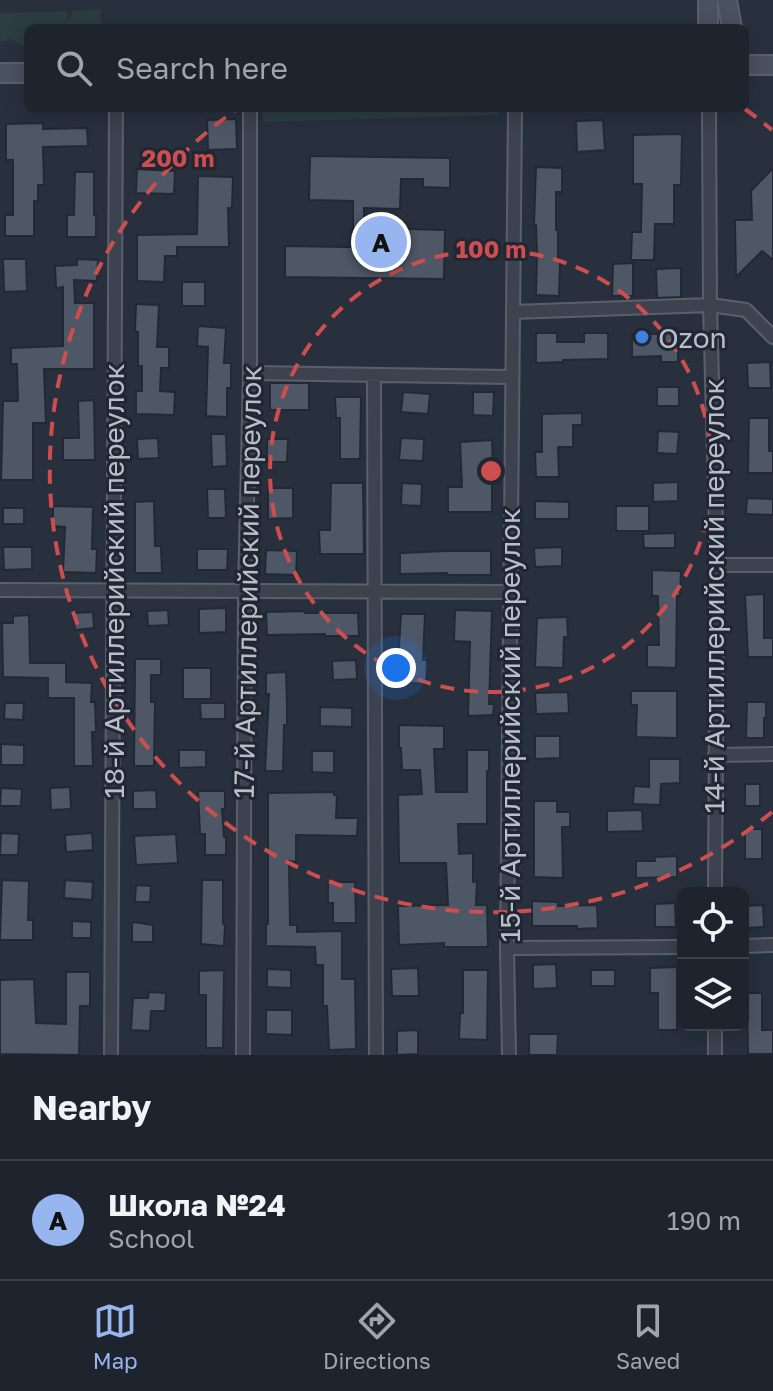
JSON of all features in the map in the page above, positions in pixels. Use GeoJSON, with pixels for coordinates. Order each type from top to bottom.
{"type":"FeatureCollection","features":[{"type":"Feature","properties":{"kind":"main road"},"geometry":{"type":"LineString","coordinates":[[708,0],[708,24]]}},
{"type":"Feature","properties":{"kind":"main road"},"geometry":{"type":"LineString","coordinates":[[727,0],[731,24]]}},
{"type":"Feature","properties":{"kind":"main road"},"geometry":{"type":"LineString","coordinates":[[0,73],[24,73]]}},
{"type":"Feature","properties":{"kind":"street","name":"18-й Артиллерийский переулок"},"geometry":{"type":"LineString","coordinates":[[111,1055],[116,112]]}},
{"type":"Feature","properties":{"kind":"street","name":"17-й Артиллерийский переулок"},"geometry":{"type":"LineString","coordinates":[[243,1055],[250,112]]}},
{"type":"Feature","properties":{"kind":"street","name":"15-й Артиллерийский переулок"},"geometry":{"type":"LineString","coordinates":[[509,1055],[507,948],[515,112]]}},
{"type":"Feature","properties":{"kind":"street","name":"14-й Артиллерийский переулок"},"geometry":{"type":"LineString","coordinates":[[709,112],[710,305],[717,565],[715,887]]}},
{"type":"Feature","properties":{"kind":"street"},"geometry":{"type":"LineString","coordinates":[[513,312],[710,305],[746,310],[773,337]]}},
{"type":"Feature","properties":{"kind":"street"},"geometry":{"type":"LineString","coordinates":[[250,373],[512,377]]}},
{"type":"Feature","properties":{"kind":"street"},"geometry":{"type":"LineString","coordinates":[[374,375],[376,1055]]}},
{"type":"Feature","properties":{"kind":"street"},"geometry":{"type":"LineString","coordinates":[[717,565],[773,565]]}},
{"type":"Feature","properties":{"kind":"street"},"geometry":{"type":"LineString","coordinates":[[0,590],[510,592]]}},
{"type":"Feature","properties":{"kind":"street"},"geometry":{"type":"LineString","coordinates":[[715,755],[773,754]]}},
{"type":"Feature","properties":{"kind":"street"},"geometry":{"type":"LineString","coordinates":[[749,946],[773,945]]}},
{"type":"Feature","properties":{"kind":"street"},"geometry":{"type":"LineString","coordinates":[[507,948],[677,947]]}},
{"type":"Feature","properties":{"kind":"street"},"geometry":{"type":"LineString","coordinates":[[715,1031],[715,1055]]}},
{"type":"Feature","properties":{"kind":"shaded area"},"geometry":{"type":"Polygon","coordinates":[[[101,9],[100,24],[24,24],[24,46],[10,39],[0,42],[0,13],[67,11],[68,21],[73,11],[101,9]]]}},
{"type":"Feature","properties":{"kind":"shaded area"},"geometry":{"type":"Polygon","coordinates":[[[262,112],[499,112],[499,115],[263,122],[262,112]]]}},
{"type":"Feature","properties":{"kind":"building"},"geometry":{"type":"Polygon","coordinates":[[[236,119],[237,149],[208,150],[207,120],[236,119]]]}},
{"type":"Feature","properties":{"kind":"building"},"geometry":{"type":"Polygon","coordinates":[[[603,120],[605,150],[577,152],[576,121],[603,120]]]}},
{"type":"Feature","properties":{"kind":"building"},"geometry":{"type":"Polygon","coordinates":[[[43,123],[43,129],[87,128],[88,146],[43,147],[44,185],[38,185],[38,201],[34,201],[34,236],[5,236],[5,215],[13,215],[13,160],[6,160],[6,124],[43,123]]]}},
{"type":"Feature","properties":{"kind":"building"},"geometry":{"type":"Polygon","coordinates":[[[682,134],[681,185],[674,185],[674,224],[655,224],[654,260],[631,260],[632,232],[641,232],[642,184],[633,184],[633,135],[682,134]]]}},
{"type":"Feature","properties":{"kind":"building"},"geometry":{"type":"Polygon","coordinates":[[[310,156],[450,158],[450,188],[423,187],[423,179],[401,179],[400,209],[364,208],[364,242],[353,242],[353,201],[309,200],[310,156]]]}},
{"type":"Feature","properties":{"kind":"building"},"geometry":{"type":"Polygon","coordinates":[[[536,167],[562,168],[562,192],[556,192],[559,296],[536,295],[536,167]]]}},
{"type":"Feature","properties":{"kind":"building"},"geometry":{"type":"Polygon","coordinates":[[[773,168],[773,260],[762,251],[736,277],[735,220],[752,220],[751,191],[773,168]]]}},
{"type":"Feature","properties":{"kind":"building"},"geometry":{"type":"Polygon","coordinates":[[[137,169],[175,171],[174,194],[136,193],[137,169]]]}},
{"type":"Feature","properties":{"kind":"building"},"geometry":{"type":"Polygon","coordinates":[[[75,172],[94,172],[96,237],[67,237],[67,215],[74,215],[75,172]]]}},
{"type":"Feature","properties":{"kind":"building"},"geometry":{"type":"Polygon","coordinates":[[[198,176],[233,177],[232,208],[228,208],[229,247],[177,247],[177,256],[165,256],[164,282],[137,281],[137,235],[197,234],[198,176]]]}},
{"type":"Feature","properties":{"kind":"building"},"geometry":{"type":"Polygon","coordinates":[[[407,229],[445,230],[444,279],[285,277],[285,246],[407,248],[407,229]]]}},
{"type":"Feature","properties":{"kind":"building"},"geometry":{"type":"Polygon","coordinates":[[[3,259],[26,259],[27,291],[4,292],[3,259]]]}},
{"type":"Feature","properties":{"kind":"building"},"geometry":{"type":"Polygon","coordinates":[[[77,259],[98,260],[97,281],[74,280],[75,303],[94,303],[94,369],[44,369],[46,423],[33,423],[33,480],[1,480],[3,401],[18,401],[17,364],[11,364],[11,348],[63,346],[63,287],[56,288],[55,266],[77,265],[77,259]]]}},
{"type":"Feature","properties":{"kind":"building"},"geometry":{"type":"Polygon","coordinates":[[[633,263],[633,296],[612,296],[613,264],[633,263]]]}},
{"type":"Feature","properties":{"kind":"building"},"geometry":{"type":"Polygon","coordinates":[[[681,268],[681,297],[657,298],[656,269],[681,268]]]}},
{"type":"Feature","properties":{"kind":"building"},"geometry":{"type":"Polygon","coordinates":[[[182,282],[205,282],[205,306],[182,306],[182,282]]]}},
{"type":"Feature","properties":{"kind":"building"},"geometry":{"type":"Polygon","coordinates":[[[136,304],[159,305],[157,347],[169,347],[169,368],[161,368],[160,391],[175,392],[174,415],[136,414],[136,391],[142,391],[142,366],[138,366],[136,304]]]}},
{"type":"Feature","properties":{"kind":"building"},"geometry":{"type":"Polygon","coordinates":[[[198,326],[226,328],[224,363],[231,363],[227,417],[206,416],[208,347],[197,346],[198,326]]]}},
{"type":"Feature","properties":{"kind":"building"},"geometry":{"type":"Polygon","coordinates":[[[661,328],[678,328],[678,362],[661,362],[661,356],[632,357],[632,334],[661,334],[661,328]]]}},
{"type":"Feature","properties":{"kind":"building"},"geometry":{"type":"Polygon","coordinates":[[[536,333],[557,333],[557,342],[584,342],[584,333],[608,333],[608,359],[536,363],[536,333]]]}},
{"type":"Feature","properties":{"kind":"building"},"geometry":{"type":"Polygon","coordinates":[[[770,362],[771,388],[748,388],[747,363],[770,362]]]}},
{"type":"Feature","properties":{"kind":"building"},"geometry":{"type":"Polygon","coordinates":[[[270,383],[309,383],[309,410],[270,410],[270,383]]]}},
{"type":"Feature","properties":{"kind":"building"},"geometry":{"type":"Polygon","coordinates":[[[657,387],[679,387],[679,406],[657,406],[657,387]]]}},
{"type":"Feature","properties":{"kind":"building"},"geometry":{"type":"Polygon","coordinates":[[[403,392],[430,394],[428,414],[401,412],[403,392]]]}},
{"type":"Feature","properties":{"kind":"building"},"geometry":{"type":"Polygon","coordinates":[[[473,392],[494,392],[493,416],[473,415],[473,392]]]}},
{"type":"Feature","properties":{"kind":"building"},"geometry":{"type":"Polygon","coordinates":[[[335,397],[361,397],[360,459],[340,459],[340,418],[336,418],[335,397]]]}},
{"type":"Feature","properties":{"kind":"building"},"geometry":{"type":"Polygon","coordinates":[[[94,400],[95,460],[63,460],[63,438],[79,438],[78,401],[94,400]]]}},
{"type":"Feature","properties":{"kind":"building"},"geometry":{"type":"Polygon","coordinates":[[[582,413],[582,425],[573,425],[573,447],[558,447],[559,477],[536,477],[535,452],[542,452],[542,414],[582,413]]]}},
{"type":"Feature","properties":{"kind":"building"},"geometry":{"type":"Polygon","coordinates":[[[749,418],[769,418],[773,473],[748,473],[749,418]]]}},
{"type":"Feature","properties":{"kind":"building"},"geometry":{"type":"Polygon","coordinates":[[[658,431],[679,432],[677,454],[657,453],[658,431]]]}},
{"type":"Feature","properties":{"kind":"building"},"geometry":{"type":"Polygon","coordinates":[[[211,434],[226,434],[227,466],[212,467],[211,434]]]}},
{"type":"Feature","properties":{"kind":"building"},"geometry":{"type":"Polygon","coordinates":[[[158,438],[159,458],[138,459],[137,439],[158,438]]]}},
{"type":"Feature","properties":{"kind":"building"},"geometry":{"type":"Polygon","coordinates":[[[401,438],[424,439],[423,461],[399,460],[401,438]]]}},
{"type":"Feature","properties":{"kind":"building"},"geometry":{"type":"Polygon","coordinates":[[[267,439],[288,439],[287,462],[267,462],[267,439]]]}},
{"type":"Feature","properties":{"kind":"building"},"geometry":{"type":"Polygon","coordinates":[[[492,440],[492,512],[448,512],[448,487],[462,487],[460,442],[492,440]]]}},
{"type":"Feature","properties":{"kind":"building"},"geometry":{"type":"Polygon","coordinates":[[[678,482],[678,501],[653,502],[653,483],[678,482]]]}},
{"type":"Feature","properties":{"kind":"building"},"geometry":{"type":"Polygon","coordinates":[[[331,483],[363,483],[364,554],[320,554],[319,530],[330,530],[331,483]]]}},
{"type":"Feature","properties":{"kind":"building"},"geometry":{"type":"Polygon","coordinates":[[[402,483],[422,484],[421,506],[401,505],[402,483]]]}},
{"type":"Feature","properties":{"kind":"building"},"geometry":{"type":"Polygon","coordinates":[[[268,488],[293,488],[293,518],[268,519],[268,488]]]}},
{"type":"Feature","properties":{"kind":"building"},"geometry":{"type":"Polygon","coordinates":[[[207,489],[225,489],[226,518],[208,518],[207,489]]]}},
{"type":"Feature","properties":{"kind":"building"},"geometry":{"type":"Polygon","coordinates":[[[747,498],[773,499],[773,515],[746,514],[747,498]]]}},
{"type":"Feature","properties":{"kind":"building"},"geometry":{"type":"Polygon","coordinates":[[[154,501],[155,546],[161,546],[162,573],[135,573],[135,502],[154,501]]]}},
{"type":"Feature","properties":{"kind":"building"},"geometry":{"type":"Polygon","coordinates":[[[535,501],[569,502],[569,519],[535,519],[535,501]]]}},
{"type":"Feature","properties":{"kind":"building"},"geometry":{"type":"Polygon","coordinates":[[[53,506],[93,507],[92,549],[97,549],[96,573],[63,572],[65,527],[53,526],[53,506]]]}},
{"type":"Feature","properties":{"kind":"building"},"geometry":{"type":"Polygon","coordinates":[[[616,506],[649,506],[649,531],[616,531],[616,506]]]}},
{"type":"Feature","properties":{"kind":"building"},"geometry":{"type":"Polygon","coordinates":[[[3,508],[24,508],[24,524],[3,524],[3,508]]]}},
{"type":"Feature","properties":{"kind":"building"},"geometry":{"type":"Polygon","coordinates":[[[675,533],[675,548],[644,548],[643,534],[675,533]]]}},
{"type":"Feature","properties":{"kind":"building"},"geometry":{"type":"Polygon","coordinates":[[[3,547],[32,547],[32,569],[4,570],[3,547]]]}},
{"type":"Feature","properties":{"kind":"building"},"geometry":{"type":"Polygon","coordinates":[[[562,547],[562,566],[535,567],[534,548],[562,547]]]}},
{"type":"Feature","properties":{"kind":"building"},"geometry":{"type":"Polygon","coordinates":[[[197,549],[228,549],[227,570],[197,570],[197,549]]]}},
{"type":"Feature","properties":{"kind":"building"},"geometry":{"type":"Polygon","coordinates":[[[266,550],[297,551],[296,575],[265,574],[266,550]]]}},
{"type":"Feature","properties":{"kind":"building"},"geometry":{"type":"Polygon","coordinates":[[[491,551],[491,575],[400,574],[400,553],[491,551]]]}},
{"type":"Feature","properties":{"kind":"building"},"geometry":{"type":"Polygon","coordinates":[[[652,570],[681,571],[680,596],[677,596],[676,668],[647,667],[647,645],[659,645],[658,596],[652,596],[652,570]]]}},
{"type":"Feature","properties":{"kind":"building"},"geometry":{"type":"Polygon","coordinates":[[[764,594],[764,638],[773,638],[773,657],[748,657],[745,595],[764,594]]]}},
{"type":"Feature","properties":{"kind":"building"},"geometry":{"type":"Polygon","coordinates":[[[226,608],[226,632],[199,633],[199,609],[226,608]]]}},
{"type":"Feature","properties":{"kind":"building"},"geometry":{"type":"Polygon","coordinates":[[[168,610],[169,625],[148,626],[147,611],[168,610]]]}},
{"type":"Feature","properties":{"kind":"building"},"geometry":{"type":"Polygon","coordinates":[[[455,610],[492,611],[489,704],[494,704],[493,715],[468,716],[470,642],[454,641],[455,610]]]}},
{"type":"Feature","properties":{"kind":"building"},"geometry":{"type":"Polygon","coordinates":[[[93,612],[94,628],[75,630],[74,613],[93,612]]]}},
{"type":"Feature","properties":{"kind":"building"},"geometry":{"type":"Polygon","coordinates":[[[266,612],[358,613],[359,636],[267,635],[266,612]]]}},
{"type":"Feature","properties":{"kind":"building"},"geometry":{"type":"Polygon","coordinates":[[[401,614],[425,614],[423,660],[427,660],[426,684],[397,682],[401,614]]]}},
{"type":"Feature","properties":{"kind":"building"},"geometry":{"type":"Polygon","coordinates":[[[29,615],[30,663],[66,663],[66,682],[92,683],[91,702],[95,702],[96,732],[92,732],[93,766],[74,766],[74,698],[48,698],[48,678],[3,677],[2,623],[13,623],[13,616],[29,615]]]}},
{"type":"Feature","properties":{"kind":"building"},"geometry":{"type":"Polygon","coordinates":[[[567,617],[568,637],[564,637],[563,668],[535,667],[537,618],[567,617]]]}},
{"type":"Feature","properties":{"kind":"building"},"geometry":{"type":"Polygon","coordinates":[[[135,659],[161,659],[161,675],[151,675],[151,702],[155,702],[154,766],[134,766],[135,659]]]}},
{"type":"Feature","properties":{"kind":"building"},"geometry":{"type":"Polygon","coordinates":[[[356,660],[357,679],[333,680],[332,661],[356,660]]]}},
{"type":"Feature","properties":{"kind":"building"},"geometry":{"type":"Polygon","coordinates":[[[183,668],[211,668],[211,699],[183,699],[183,668]]]}},
{"type":"Feature","properties":{"kind":"building"},"geometry":{"type":"Polygon","coordinates":[[[286,672],[287,725],[284,725],[283,771],[265,771],[269,694],[266,694],[266,673],[286,672]]]}},
{"type":"Feature","properties":{"kind":"building"},"geometry":{"type":"Polygon","coordinates":[[[631,691],[677,691],[677,738],[636,737],[637,705],[631,705],[631,691]]]}},
{"type":"Feature","properties":{"kind":"building"},"geometry":{"type":"Polygon","coordinates":[[[568,692],[569,713],[536,714],[535,693],[568,692]]]}},
{"type":"Feature","properties":{"kind":"building"},"geometry":{"type":"Polygon","coordinates":[[[747,702],[766,702],[764,738],[746,738],[747,702]]]}},
{"type":"Feature","properties":{"kind":"building"},"geometry":{"type":"Polygon","coordinates":[[[5,703],[24,703],[23,720],[4,719],[5,703]]]}},
{"type":"Feature","properties":{"kind":"building"},"geometry":{"type":"Polygon","coordinates":[[[200,703],[225,703],[225,719],[201,719],[200,703]]]}},
{"type":"Feature","properties":{"kind":"building"},"geometry":{"type":"Polygon","coordinates":[[[320,707],[352,708],[352,727],[320,726],[320,707]]]}},
{"type":"Feature","properties":{"kind":"building"},"geometry":{"type":"Polygon","coordinates":[[[399,725],[444,726],[444,749],[434,749],[436,792],[467,792],[467,750],[489,750],[487,824],[458,824],[459,854],[473,853],[476,905],[487,905],[488,947],[444,947],[444,943],[399,945],[398,906],[448,905],[446,863],[399,863],[398,795],[422,794],[420,770],[402,770],[399,725]]]}},
{"type":"Feature","properties":{"kind":"building"},"geometry":{"type":"Polygon","coordinates":[[[535,736],[560,736],[560,758],[535,759],[535,736]]]}},
{"type":"Feature","properties":{"kind":"building"},"geometry":{"type":"Polygon","coordinates":[[[1,744],[24,745],[24,765],[1,765],[1,744]]]}},
{"type":"Feature","properties":{"kind":"building"},"geometry":{"type":"Polygon","coordinates":[[[179,750],[206,750],[206,767],[179,768],[179,750]]]}},
{"type":"Feature","properties":{"kind":"building"},"geometry":{"type":"Polygon","coordinates":[[[312,751],[334,751],[334,773],[312,772],[312,751]]]}},
{"type":"Feature","properties":{"kind":"building"},"geometry":{"type":"Polygon","coordinates":[[[649,759],[680,759],[680,783],[661,784],[660,805],[633,804],[634,786],[649,787],[649,759]]]}},
{"type":"Feature","properties":{"kind":"building"},"geometry":{"type":"Polygon","coordinates":[[[745,784],[760,784],[760,806],[745,806],[745,784]]]}},
{"type":"Feature","properties":{"kind":"building"},"geometry":{"type":"Polygon","coordinates":[[[70,787],[71,809],[51,810],[50,788],[70,787]]]}},
{"type":"Feature","properties":{"kind":"building"},"geometry":{"type":"Polygon","coordinates":[[[1,788],[22,789],[21,806],[0,806],[1,788]]]}},
{"type":"Feature","properties":{"kind":"building"},"geometry":{"type":"Polygon","coordinates":[[[156,790],[157,809],[133,809],[133,791],[156,790]]]}},
{"type":"Feature","properties":{"kind":"building"},"geometry":{"type":"Polygon","coordinates":[[[198,791],[225,791],[225,809],[222,809],[226,855],[205,855],[205,834],[200,834],[198,791]]]}},
{"type":"Feature","properties":{"kind":"building"},"geometry":{"type":"Polygon","coordinates":[[[334,792],[337,795],[336,818],[358,818],[357,836],[296,835],[296,862],[289,861],[290,925],[297,925],[297,932],[342,931],[342,979],[355,979],[356,1049],[329,1050],[327,1006],[323,1006],[323,965],[316,965],[315,947],[266,946],[268,793],[334,792]]]}},
{"type":"Feature","properties":{"kind":"building"},"geometry":{"type":"Polygon","coordinates":[[[534,801],[557,801],[557,812],[570,812],[570,827],[562,827],[563,878],[534,877],[534,801]]]}},
{"type":"Feature","properties":{"kind":"building"},"geometry":{"type":"Polygon","coordinates":[[[642,810],[643,831],[607,832],[607,811],[642,810]]]}},
{"type":"Feature","properties":{"kind":"building"},"geometry":{"type":"Polygon","coordinates":[[[745,829],[762,829],[762,859],[745,859],[745,829]]]}},
{"type":"Feature","properties":{"kind":"building"},"geometry":{"type":"Polygon","coordinates":[[[1,833],[19,834],[18,855],[0,855],[1,833]]]}},
{"type":"Feature","properties":{"kind":"building"},"geometry":{"type":"Polygon","coordinates":[[[92,833],[93,850],[66,852],[65,835],[92,833]]]}},
{"type":"Feature","properties":{"kind":"building"},"geometry":{"type":"Polygon","coordinates":[[[176,834],[178,863],[136,865],[134,836],[176,834]]]}},
{"type":"Feature","properties":{"kind":"building"},"geometry":{"type":"Polygon","coordinates":[[[677,856],[677,877],[636,878],[636,861],[677,856]]]}},
{"type":"Feature","properties":{"kind":"building"},"geometry":{"type":"Polygon","coordinates":[[[2,880],[29,881],[28,920],[33,920],[33,940],[0,940],[2,880]]]}},
{"type":"Feature","properties":{"kind":"building"},"geometry":{"type":"Polygon","coordinates":[[[65,880],[93,882],[92,900],[64,898],[65,880]]]}},
{"type":"Feature","properties":{"kind":"building"},"geometry":{"type":"Polygon","coordinates":[[[202,880],[223,880],[224,946],[201,944],[202,880]]]}},
{"type":"Feature","properties":{"kind":"building"},"geometry":{"type":"Polygon","coordinates":[[[328,882],[355,882],[356,923],[333,923],[333,903],[328,903],[328,882]]]}},
{"type":"Feature","properties":{"kind":"building"},"geometry":{"type":"Polygon","coordinates":[[[136,885],[151,886],[150,902],[135,902],[136,885]]]}},
{"type":"Feature","properties":{"kind":"building"},"geometry":{"type":"Polygon","coordinates":[[[532,901],[558,902],[558,906],[597,905],[598,928],[532,926],[532,901]]]}},
{"type":"Feature","properties":{"kind":"building"},"geometry":{"type":"Polygon","coordinates":[[[675,903],[676,927],[655,927],[655,904],[675,903]]]}},
{"type":"Feature","properties":{"kind":"building"},"geometry":{"type":"Polygon","coordinates":[[[763,905],[764,927],[749,928],[749,906],[763,905]]]}},
{"type":"Feature","properties":{"kind":"building"},"geometry":{"type":"Polygon","coordinates":[[[72,921],[91,922],[91,938],[72,938],[72,921]]]}},
{"type":"Feature","properties":{"kind":"building"},"geometry":{"type":"Polygon","coordinates":[[[133,922],[153,925],[153,942],[132,942],[133,922]]]}},
{"type":"Feature","properties":{"kind":"building"},"geometry":{"type":"Polygon","coordinates":[[[556,964],[557,988],[533,989],[533,965],[556,964]]]}},
{"type":"Feature","properties":{"kind":"building"},"geometry":{"type":"Polygon","coordinates":[[[677,967],[677,1030],[658,1030],[658,993],[650,993],[650,968],[677,967]]]}},
{"type":"Feature","properties":{"kind":"building"},"geometry":{"type":"Polygon","coordinates":[[[418,968],[419,996],[392,996],[391,969],[418,968]]]}},
{"type":"Feature","properties":{"kind":"building"},"geometry":{"type":"Polygon","coordinates":[[[267,969],[291,970],[291,988],[267,987],[267,969]]]}},
{"type":"Feature","properties":{"kind":"building"},"geometry":{"type":"Polygon","coordinates":[[[224,970],[223,1048],[206,1048],[206,995],[199,995],[199,971],[224,970]]]}},
{"type":"Feature","properties":{"kind":"building"},"geometry":{"type":"Polygon","coordinates":[[[463,970],[488,970],[487,1040],[459,1039],[460,1013],[463,1013],[463,970]]]}},
{"type":"Feature","properties":{"kind":"building"},"geometry":{"type":"Polygon","coordinates":[[[591,970],[615,970],[615,986],[591,986],[591,970]]]}},
{"type":"Feature","properties":{"kind":"building"},"geometry":{"type":"Polygon","coordinates":[[[66,972],[90,972],[90,1006],[80,1006],[79,1055],[0,1054],[0,980],[34,979],[36,1023],[66,1024],[66,972]]]}},
{"type":"Feature","properties":{"kind":"building"},"geometry":{"type":"Polygon","coordinates":[[[149,992],[166,993],[165,1011],[151,1011],[150,1031],[131,1030],[133,998],[148,998],[149,992]]]}},
{"type":"Feature","properties":{"kind":"building"},"geometry":{"type":"Polygon","coordinates":[[[749,993],[762,993],[762,1030],[773,1030],[773,1054],[748,1054],[749,993]]]}},
{"type":"Feature","properties":{"kind":"building"},"geometry":{"type":"Polygon","coordinates":[[[266,1010],[292,1010],[292,1035],[266,1034],[266,1010]]]}},
{"type":"Feature","properties":{"kind":"building"},"geometry":{"type":"Polygon","coordinates":[[[418,1030],[418,1054],[397,1055],[397,1031],[418,1030]]]}},
{"type":"Feature","properties":{"kind":"building"},"geometry":{"type":"Polygon","coordinates":[[[529,1034],[558,1034],[557,1055],[529,1055],[529,1034]]]}},
{"type":"Feature","properties":{"kind":"place","name":"Школа №24"},"geometry":{"type":"Point","coordinates":[381,242]}},
{"type":"Feature","properties":{"kind":"place","name":"Ozon"},"geometry":{"type":"Point","coordinates":[642,337]}}]}
